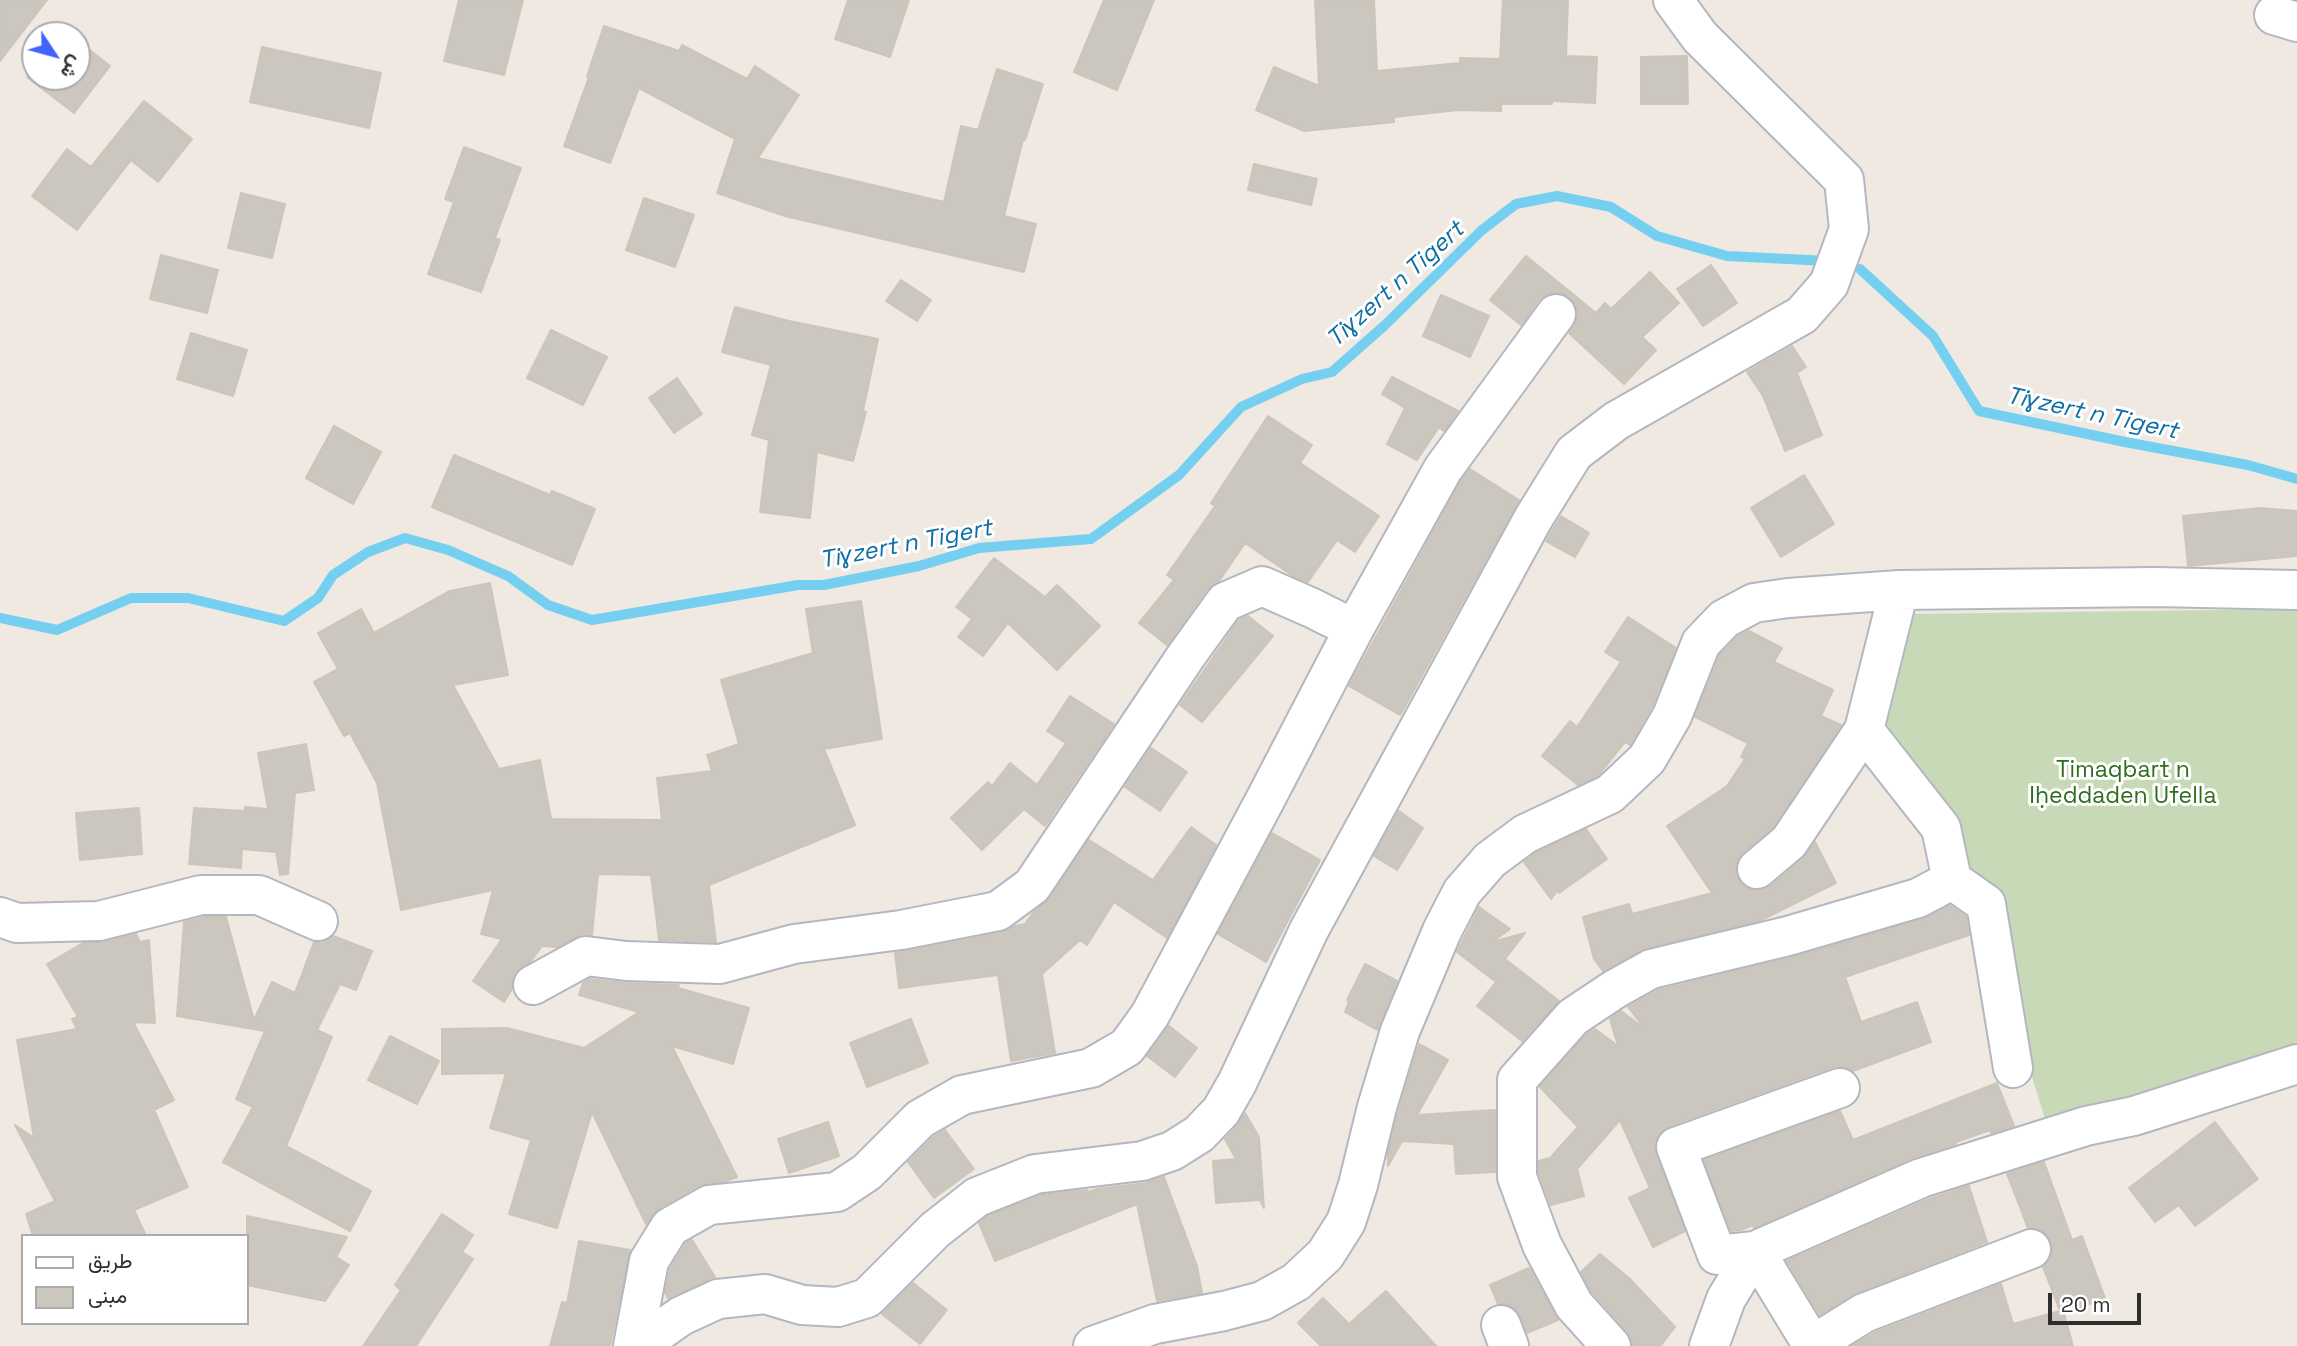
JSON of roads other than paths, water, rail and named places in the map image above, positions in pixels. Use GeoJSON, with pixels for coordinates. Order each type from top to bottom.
{"type":"FeatureCollection","features":[{"type":"Feature","properties":{"kind":"street"},"geometry":{"type":"LineString","coordinates":[[636,1346],[681,1316],[718,1299],[765,1294],[802,1305],[838,1307],[867,1298],[935,1230],[977,1196],[1035,1174],[1142,1161],[1172,1152],[1199,1134],[1221,1111],[1237,1083],[1309,930],[1533,519],[1574,453],[1616,421],[1802,314],[1829,284],[1849,229],[1843,180],[1700,37],[1672,0]]}},
{"type":"Feature","properties":{"kind":"street"},"geometry":{"type":"LineString","coordinates":[[636,1346],[649,1261],[670,1227],[709,1205],[837,1192],[867,1172],[920,1119],[962,1095],[1091,1068],[1127,1047],[1156,1003],[1354,629],[1443,469],[1556,314]]}},
{"type":"Feature","properties":{"kind":"street"},"geometry":{"type":"LineString","coordinates":[[533,985],[586,956],[626,961],[720,964],[794,944],[901,930],[998,911],[1032,886],[1225,602],[1262,586],[1354,629]]}},
{"type":"Feature","properties":{"kind":"street"},"geometry":{"type":"LineString","coordinates":[[1093,1346],[1155,1325],[1262,1301],[1296,1282],[1325,1255],[1346,1222],[1400,1031],[1442,930],[1462,892],[1490,860],[1525,834],[1610,794],[1647,759],[1672,716],[1701,643],[1724,619],[1754,603],[1899,590],[2155,587],[2297,590]]}},
{"type":"Feature","properties":{"kind":"street"},"geometry":{"type":"LineString","coordinates":[[1757,869],[1789,842],[1864,730],[1899,590]]}},
{"type":"Feature","properties":{"kind":"street"},"geometry":{"type":"LineString","coordinates":[[1864,730],[1941,828],[1952,880],[1986,904],[2013,1068]]}},
{"type":"Feature","properties":{"kind":"street"},"geometry":{"type":"LineString","coordinates":[[1611,1346],[1574,1305],[1542,1245],[1517,1177],[1517,1080],[1573,1017],[1651,969],[1801,932],[1918,898],[1952,880]]}},
{"type":"Feature","properties":{"kind":"street"},"geometry":{"type":"LineString","coordinates":[[0,918],[17,923],[99,921],[201,895],[259,895],[318,921]]}},
{"type":"Feature","properties":{"kind":"street"},"geometry":{"type":"LineString","coordinates":[[1840,1088],[1676,1147],[1717,1255],[1755,1251],[1921,1178],[2085,1126],[2134,1115],[2297,1064]]}},
{"type":"Feature","properties":{"kind":"street"},"geometry":{"type":"LineString","coordinates":[[1755,1251],[1812,1345],[1864,1313],[2031,1249]]}},
{"type":"Feature","properties":{"kind":"street"},"geometry":{"type":"LineString","coordinates":[[1709,1346],[1726,1300],[1755,1251]]}},
{"type":"Feature","properties":{"kind":"waterway","name":"Tiɣzert n Tigert"},"geometry":{"type":"LineString","coordinates":[[0,618],[57,630],[131,598],[188,598],[284,621],[318,598],[333,575],[368,552],[405,538],[448,550],[508,576],[548,605],[592,620],[798,585],[824,585],[919,566],[979,548],[1091,539],[1179,475],[1241,407],[1302,379],[1332,372],[1385,325],[1482,230],[1516,204],[1557,196],[1611,207],[1657,236],[1727,256],[1828,261]]}},
{"type":"Feature","properties":{"kind":"waterway","name":"Tiɣzert n Tigert"},"geometry":{"type":"LineString","coordinates":[[1860,269],[1933,336],[1979,411],[2248,465],[2297,479]]}},
{"type":"Feature","properties":{"kind":"park label","name":"Timaqbart n Iḥeddaden Ufella"},"geometry":{"type":"Point","coordinates":[2123,784]}}]}
